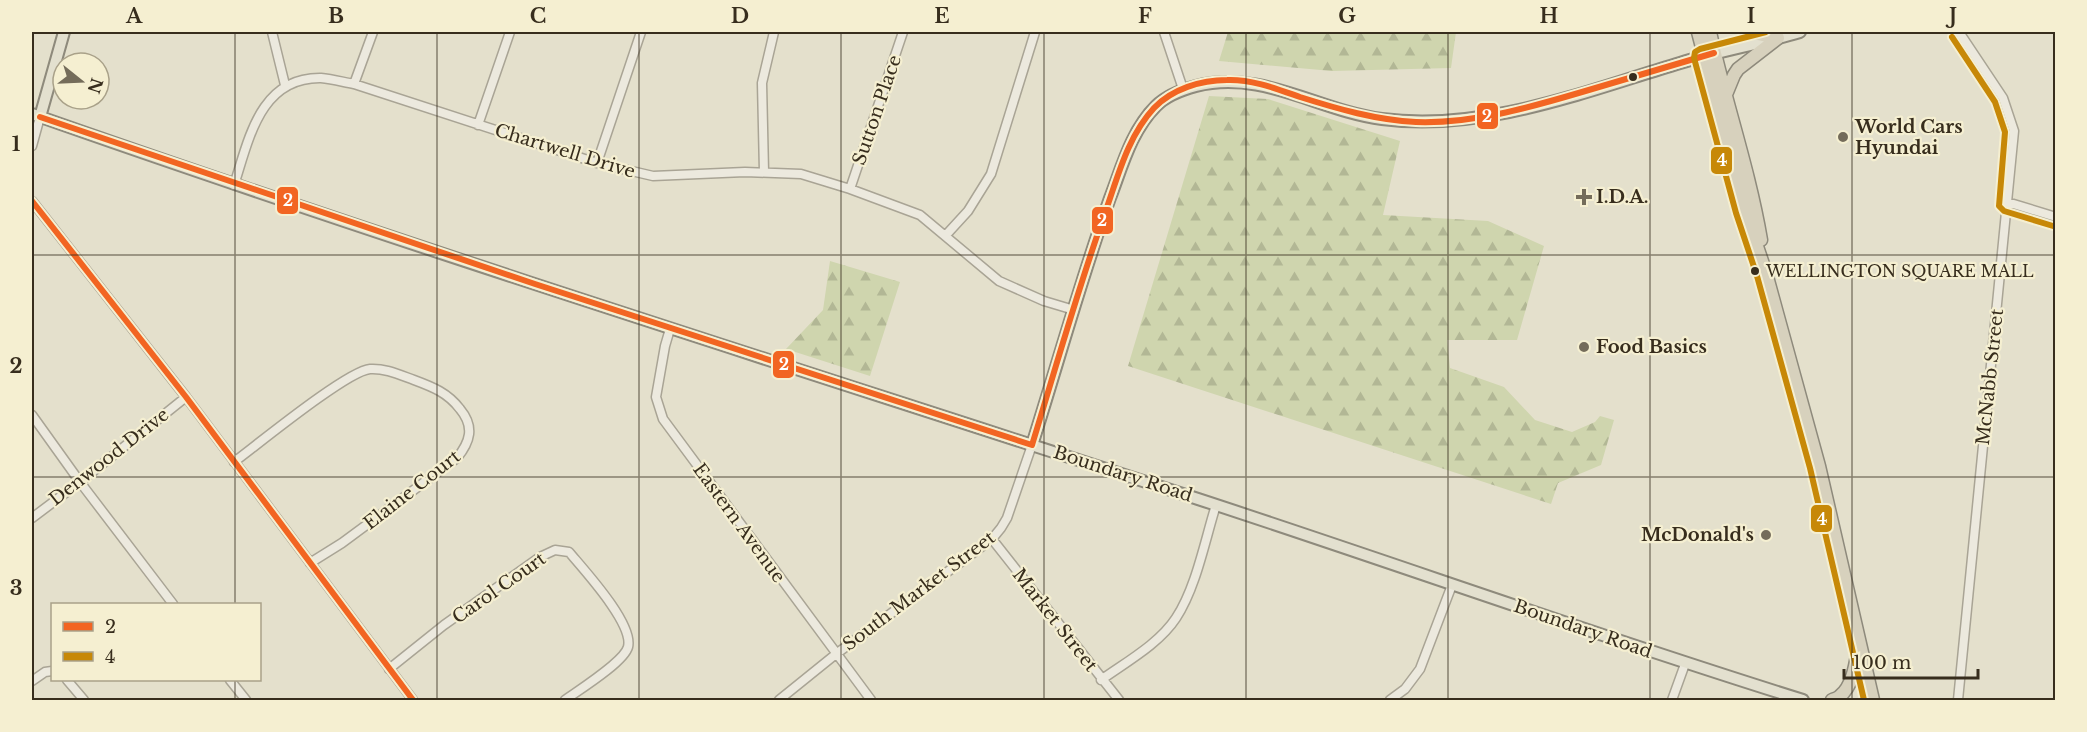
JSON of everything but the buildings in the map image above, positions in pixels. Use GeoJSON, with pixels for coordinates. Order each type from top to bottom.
{"type":"FeatureCollection","features":[{"type":"Feature","properties":{"kind":"highway"},"geometry":{"type":"LineString","coordinates":[[1698,32],[1725,97],[1756,210],[1766,273]]}},
{"type":"Feature","properties":{"kind":"highway"},"geometry":{"type":"LineString","coordinates":[[1710,32],[1709,55],[1745,211],[1766,273],[1820,466],[1873,700]]}},
{"type":"Feature","properties":{"kind":"highway"},"geometry":{"type":"LineString","coordinates":[[1749,32],[1778,38]]}},
{"type":"Feature","properties":{"kind":"highway"},"geometry":{"type":"LineString","coordinates":[[1725,97],[1738,69],[1778,38]]}},
{"type":"Feature","properties":{"kind":"highway"},"geometry":{"type":"LineString","coordinates":[[1832,700],[1841,695],[1848,685],[1854,670],[1860,640]]}},
{"type":"Feature","properties":{"kind":"main road"},"geometry":{"type":"LineString","coordinates":[[36,116],[64,32]]}},
{"type":"Feature","properties":{"kind":"main road","name":"South Market Street"},"geometry":{"type":"LineString","coordinates":[[1032,445],[1098,232],[1130,145],[1154,107],[1168,96],[1183,89],[1212,82],[1235,80],[1265,86],[1353,113],[1381,119],[1417,122],[1453,121],[1498,115],[1541,104],[1709,55],[1800,32]]}},
{"type":"Feature","properties":{"kind":"main road","name":"Boundary Road"},"geometry":{"type":"LineString","coordinates":[[36,116],[234,185],[670,329],[1216,505],[1685,664],[1803,700]]}},
{"type":"Feature","properties":{"kind":"street"},"geometry":{"type":"LineString","coordinates":[[234,185],[260,113],[285,85],[273,32]]}},
{"type":"Feature","properties":{"kind":"street"},"geometry":{"type":"LineString","coordinates":[[354,84],[373,32]]}},
{"type":"Feature","properties":{"kind":"street"},"geometry":{"type":"LineString","coordinates":[[478,125],[510,32]]}},
{"type":"Feature","properties":{"kind":"street"},"geometry":{"type":"LineString","coordinates":[[597,163],[641,32]]}},
{"type":"Feature","properties":{"kind":"street"},"geometry":{"type":"LineString","coordinates":[[764,172],[762,83],[774,32]]}},
{"type":"Feature","properties":{"kind":"street","name":"Sutton Place"},"geometry":{"type":"LineString","coordinates":[[850,189],[903,32]]}},
{"type":"Feature","properties":{"kind":"street"},"geometry":{"type":"LineString","coordinates":[[946,235],[968,211],[991,174],[1035,32]]}},
{"type":"Feature","properties":{"kind":"street"},"geometry":{"type":"LineString","coordinates":[[1164,32],[1183,89]]}},
{"type":"Feature","properties":{"kind":"street","name":"McNabb Street"},"geometry":{"type":"LineString","coordinates":[[1958,700],[2014,131],[2003,98],[1959,32]]}},
{"type":"Feature","properties":{"kind":"street","name":"Chartwell Drive"},"geometry":{"type":"LineString","coordinates":[[285,85],[322,78],[354,84],[597,163],[652,176],[764,172],[801,174],[920,215],[999,281],[1044,301],[1074,310]]}},
{"type":"Feature","properties":{"kind":"street"},"geometry":{"type":"LineString","coordinates":[[32,146],[36,116]]}},
{"type":"Feature","properties":{"kind":"street"},"geometry":{"type":"LineString","coordinates":[[32,201],[186,397],[412,700]]}},
{"type":"Feature","properties":{"kind":"street"},"geometry":{"type":"LineString","coordinates":[[2007,202],[2055,217]]}},
{"type":"Feature","properties":{"kind":"street","name":"Eastern Avenue"},"geometry":{"type":"LineString","coordinates":[[670,329],[656,397],[663,419],[871,700]]}},
{"type":"Feature","properties":{"kind":"street","name":"Elaine Court"},"geometry":{"type":"LineString","coordinates":[[234,462],[347,378],[369,369],[391,371],[432,386],[451,398],[463,412],[470,429],[468,445],[457,458],[342,543],[310,563]]}},
{"type":"Feature","properties":{"kind":"street","name":"Denwood Drive"},"geometry":{"type":"LineString","coordinates":[[32,518],[186,397]]}},
{"type":"Feature","properties":{"kind":"street"},"geometry":{"type":"LineString","coordinates":[[32,415],[172,603]]}},
{"type":"Feature","properties":{"kind":"street","name":"South Market Street"},"geometry":{"type":"LineString","coordinates":[[779,700],[836,654],[992,539],[1007,518],[1032,445]]}},
{"type":"Feature","properties":{"kind":"street"},"geometry":{"type":"LineString","coordinates":[[1101,680],[1159,638],[1175,620],[1188,597],[1216,505]]}},
{"type":"Feature","properties":{"kind":"street","name":"Market Street"},"geometry":{"type":"LineString","coordinates":[[992,539],[1119,700]]}},
{"type":"Feature","properties":{"kind":"street","name":"Carol Court"},"geometry":{"type":"LineString","coordinates":[[389,669],[444,625],[540,557],[555,549],[569,552],[620,617],[628,635],[628,648],[617,662],[565,700]]}},
{"type":"Feature","properties":{"kind":"street"},"geometry":{"type":"LineString","coordinates":[[1390,700],[1405,689],[1420,669],[1452,585]]}},
{"type":"Feature","properties":{"kind":"street"},"geometry":{"type":"LineString","coordinates":[[1672,700],[1685,664]]}},
{"type":"Feature","properties":{"kind":"street"},"geometry":{"type":"LineString","coordinates":[[32,681],[45,672],[51,671]]}},
{"type":"Feature","properties":{"kind":"street"},"geometry":{"type":"LineString","coordinates":[[68,681],[84,700]]}},
{"type":"Feature","properties":{"kind":"street"},"geometry":{"type":"LineString","coordinates":[[231,681],[246,700]]}},
{"type":"Feature","properties":{"kind":"green space"},"geometry":{"type":"Polygon","coordinates":[[[1228,32],[1456,32],[1451,68],[1332,71],[1219,61],[1228,32]]]}},
{"type":"Feature","properties":{"kind":"green space"},"geometry":{"type":"Polygon","coordinates":[[[1209,96],[1268,99],[1400,141],[1383,215],[1488,221],[1544,246],[1517,340],[1447,340],[1450,368],[1504,387],[1535,420],[1572,432],[1595,422],[1600,416],[1614,420],[1601,465],[1558,483],[1551,504],[1128,366],[1209,96]]]}},
{"type":"Feature","properties":{"kind":"green space"},"geometry":{"type":"Polygon","coordinates":[[[830,261],[900,282],[870,376],[786,349],[823,310],[830,261]]]}},
{"type":"Feature","properties":{"kind":"transit line","name":"4"},"geometry":{"type":"LineString","coordinates":[[1766,32],[1700,49],[1695,52],[1694,58],[1810,468],[1864,700]]}},
{"type":"Feature","properties":{"kind":"transit line","name":"4"},"geometry":{"type":"LineString","coordinates":[[1952,37],[1995,102],[2005,132],[1999,206],[2004,211],[2053,226]]}},
{"type":"Feature","properties":{"kind":"transit line","name":"2"},"geometry":{"type":"LineString","coordinates":[[1032,445],[1086,269],[1125,157],[1145,119],[1161,101],[1169,96],[1197,84],[1217,80],[1236,80],[1264,85],[1329,106],[1372,116],[1401,121],[1437,122],[1479,118],[1541,104],[1714,53]]}},
{"type":"Feature","properties":{"kind":"transit line","name":"2"},"geometry":{"type":"LineString","coordinates":[[40,117],[535,284],[1032,445]]}},
{"type":"Feature","properties":{"kind":"transit line","name":"2"},"geometry":{"type":"LineString","coordinates":[[32,201],[186,397],[413,700]]}},
{"type":"Feature","properties":{"kind":"place","name":"World Cars Hyundai"},"geometry":{"type":"Point","coordinates":[1843,137]}},
{"type":"Feature","properties":{"kind":"place","name":"I.D.A."},"geometry":{"type":"Point","coordinates":[1584,197]}},
{"type":"Feature","properties":{"kind":"place","name":"WELLINGTON SQUARE MALL"},"geometry":{"type":"Point","coordinates":[1755,271]}},
{"type":"Feature","properties":{"kind":"place","name":"Food Basics"},"geometry":{"type":"Point","coordinates":[1584,347]}},
{"type":"Feature","properties":{"kind":"place","name":"McDonald's"},"geometry":{"type":"Point","coordinates":[1766,535]}}]}
